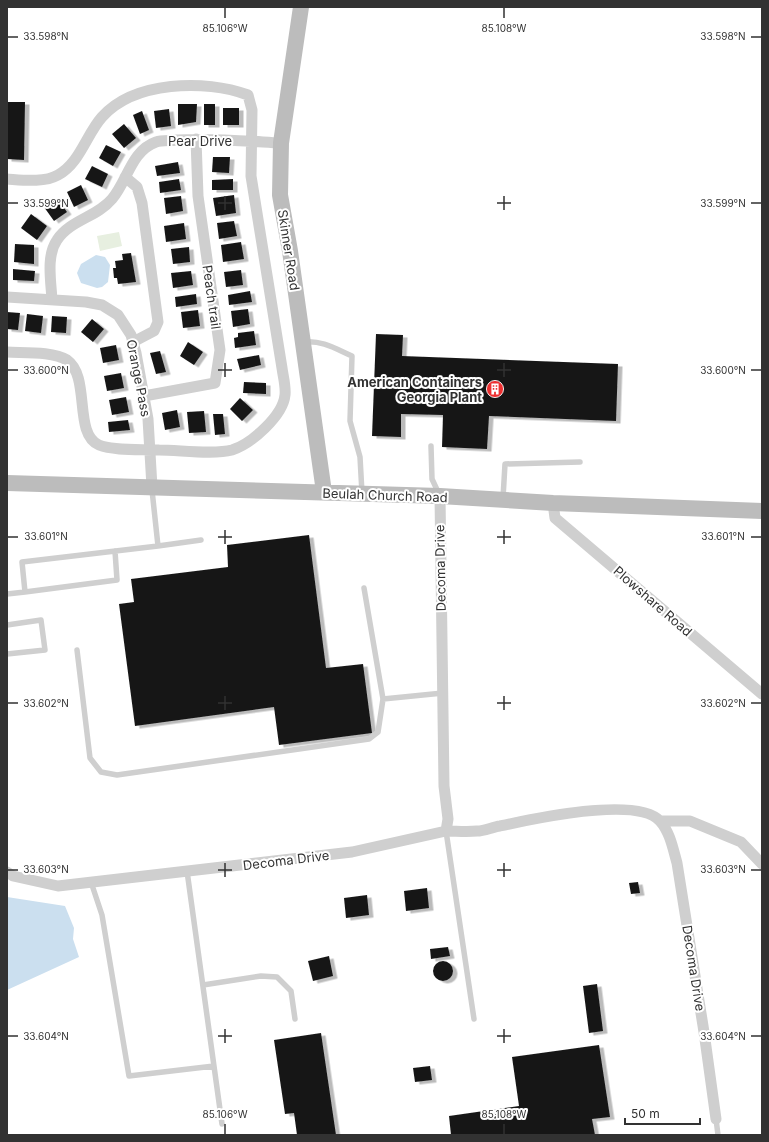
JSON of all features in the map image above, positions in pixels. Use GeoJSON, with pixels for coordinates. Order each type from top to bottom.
{"type":"FeatureCollection","features":[{"type":"Feature","properties":{"kind":"street","name":"Skinner Road"},"geometry":{"type":"LineString","coordinates":[[301,7],[281,143],[280,195],[303,342],[324,492]]}},
{"type":"Feature","properties":{"kind":"street"},"geometry":{"type":"LineString","coordinates":[[7,179],[30,181],[56,176],[64,172],[76,157],[101,118],[116,105],[132,95],[178,86],[230,88],[248,95],[252,110],[251,176],[282,368],[285,396],[277,413],[260,434],[232,450],[216,452],[127,449],[98,445],[87,433],[75,370],[67,360],[54,355],[7,352]]}},
{"type":"Feature","properties":{"kind":"street","name":"Pear Drive"},"geometry":{"type":"LineString","coordinates":[[52,300],[50,266],[52,250],[56,240],[66,228],[96,214],[112,200],[126,177],[134,159],[145,148],[157,142],[196,139],[281,143]]}},
{"type":"Feature","properties":{"kind":"street","name":"Peach trail"},"geometry":{"type":"LineString","coordinates":[[144,396],[215,383],[220,350],[198,196],[196,139]]}},
{"type":"Feature","properties":{"kind":"street"},"geometry":{"type":"LineString","coordinates":[[126,177],[137,187],[142,203],[158,322],[154,331],[133,342]]}},
{"type":"Feature","properties":{"kind":"street","name":"Orange Pass"},"geometry":{"type":"LineString","coordinates":[[7,297],[102,305],[118,315],[131,335],[144,396],[150,449],[152,487]]}},
{"type":"Feature","properties":{"kind":"street","name":"Beulah Church Road"},"geometry":{"type":"LineString","coordinates":[[7,483],[324,492],[362,495],[440,496],[553,503],[762,511]]}},
{"type":"Feature","properties":{"kind":"street","name":"Decoma Drive"},"geometry":{"type":"LineString","coordinates":[[440,496],[444,786],[448,819],[446,831]]}},
{"type":"Feature","properties":{"kind":"street","name":"Plowshare Road"},"geometry":{"type":"LineString","coordinates":[[553,503],[555,518],[762,694]]}},
{"type":"Feature","properties":{"kind":"street","name":"Decoma Drive"},"geometry":{"type":"LineString","coordinates":[[7,872],[13,876],[58,886],[352,852],[446,831],[477,832],[499,826],[594,810],[646,812],[660,821],[669,837],[677,863],[704,1032],[716,1119]]}},
{"type":"Feature","properties":{"kind":"street","name":"Decoma Drive"},"geometry":{"type":"LineString","coordinates":[[660,821],[690,821],[741,842],[762,864]]}},
{"type":"Feature","properties":{"kind":"lane"},"geometry":{"type":"LineString","coordinates":[[303,342],[313,341],[328,345],[352,356],[350,421],[360,457],[362,495]]}},
{"type":"Feature","properties":{"kind":"lane"},"geometry":{"type":"LineString","coordinates":[[431,446],[432,479],[440,496]]}},
{"type":"Feature","properties":{"kind":"lane"},"geometry":{"type":"LineString","coordinates":[[502,500],[505,464],[580,462]]}},
{"type":"Feature","properties":{"kind":"lane"},"geometry":{"type":"LineString","coordinates":[[152,487],[153,513],[158,546]]}},
{"type":"Feature","properties":{"kind":"lane"},"geometry":{"type":"LineString","coordinates":[[25,592],[22,562],[201,540]]}},
{"type":"Feature","properties":{"kind":"lane"},"geometry":{"type":"LineString","coordinates":[[7,594],[117,580],[115,551]]}},
{"type":"Feature","properties":{"kind":"lane"},"geometry":{"type":"LineString","coordinates":[[77,650],[90,758],[101,772],[117,775],[369,739],[378,732],[383,699],[364,588]]}},
{"type":"Feature","properties":{"kind":"lane"},"geometry":{"type":"LineString","coordinates":[[7,624],[41,620],[45,650],[7,654]]}},
{"type":"Feature","properties":{"kind":"lane"},"geometry":{"type":"LineString","coordinates":[[383,699],[443,693]]}},
{"type":"Feature","properties":{"kind":"lane"},"geometry":{"type":"LineString","coordinates":[[446,831],[474,1019]]}},
{"type":"Feature","properties":{"kind":"lane"},"geometry":{"type":"LineString","coordinates":[[187,872],[222,1124]]}},
{"type":"Feature","properties":{"kind":"lane"},"geometry":{"type":"LineString","coordinates":[[90,882],[102,915],[129,1076],[214,1066]]}},
{"type":"Feature","properties":{"kind":"lane"},"geometry":{"type":"LineString","coordinates":[[203,985],[261,976],[277,977],[291,991],[295,1019]]}},
{"type":"Feature","properties":{"kind":"lane"},"geometry":{"type":"LineString","coordinates":[[716,1119],[718,1135]]}},
{"type":"Feature","properties":{"kind":"green space"},"geometry":{"type":"Polygon","coordinates":[[[119,232],[122,246],[100,251],[97,236],[119,232]]]}},
{"type":"Feature","properties":{"kind":"water"},"geometry":{"type":"Polygon","coordinates":[[[96,255],[105,257],[110,265],[108,282],[102,287],[97,288],[81,283],[77,273],[81,264],[96,255]]]}},
{"type":"Feature","properties":{"kind":"water"},"geometry":{"type":"Polygon","coordinates":[[[7,897],[65,906],[74,928],[73,939],[79,957],[7,990],[7,897]]]}},
{"type":"Feature","properties":{"kind":"building"},"geometry":{"type":"Polygon","coordinates":[[[7,102],[25,102],[24,160],[7,159],[7,102]]]}},
{"type":"Feature","properties":{"kind":"building"},"geometry":{"type":"Polygon","coordinates":[[[178,104],[197,104],[196,122],[178,125],[178,104]]]}},
{"type":"Feature","properties":{"kind":"building"},"geometry":{"type":"Polygon","coordinates":[[[204,104],[215,104],[215,125],[204,125],[204,104]]]}},
{"type":"Feature","properties":{"kind":"building"},"geometry":{"type":"Polygon","coordinates":[[[223,108],[239,108],[239,125],[223,125],[223,108]]]}},
{"type":"Feature","properties":{"kind":"building"},"geometry":{"type":"Polygon","coordinates":[[[169,109],[171,126],[156,128],[154,111],[169,109]]]}},
{"type":"Feature","properties":{"kind":"building"},"geometry":{"type":"Polygon","coordinates":[[[142,111],[149,130],[140,134],[133,115],[142,111]]]}},
{"type":"Feature","properties":{"kind":"building"},"geometry":{"type":"Polygon","coordinates":[[[124,124],[136,138],[124,148],[112,134],[124,124]]]}},
{"type":"Feature","properties":{"kind":"building"},"geometry":{"type":"Polygon","coordinates":[[[106,145],[121,152],[113,166],[99,158],[106,145]]]}},
{"type":"Feature","properties":{"kind":"building"},"geometry":{"type":"Polygon","coordinates":[[[213,157],[230,157],[229,173],[212,172],[213,157]]]}},
{"type":"Feature","properties":{"kind":"building"},"geometry":{"type":"Polygon","coordinates":[[[178,162],[180,173],[157,176],[155,166],[178,162]]]}},
{"type":"Feature","properties":{"kind":"building"},"geometry":{"type":"Polygon","coordinates":[[[92,166],[108,174],[102,187],[85,179],[92,166]]]}},
{"type":"Feature","properties":{"kind":"building"},"geometry":{"type":"Polygon","coordinates":[[[179,179],[181,190],[160,193],[159,182],[179,179]]]}},
{"type":"Feature","properties":{"kind":"building"},"geometry":{"type":"Polygon","coordinates":[[[233,179],[233,190],[212,190],[212,180],[233,179]]]}},
{"type":"Feature","properties":{"kind":"building"},"geometry":{"type":"Polygon","coordinates":[[[81,185],[88,200],[74,207],[67,192],[81,185]]]}},
{"type":"Feature","properties":{"kind":"building"},"geometry":{"type":"Polygon","coordinates":[[[234,195],[236,213],[216,216],[213,198],[234,195]]]}},
{"type":"Feature","properties":{"kind":"building"},"geometry":{"type":"Polygon","coordinates":[[[181,196],[183,211],[166,214],[164,198],[181,196]]]}},
{"type":"Feature","properties":{"kind":"building"},"geometry":{"type":"Polygon","coordinates":[[[57,198],[67,212],[54,221],[44,207],[57,198]]]}},
{"type":"Feature","properties":{"kind":"building"},"geometry":{"type":"Polygon","coordinates":[[[31,214],[47,226],[37,240],[21,228],[31,214]]]}},
{"type":"Feature","properties":{"kind":"building"},"geometry":{"type":"Polygon","coordinates":[[[234,221],[237,236],[219,239],[217,223],[234,221]]]}},
{"type":"Feature","properties":{"kind":"building"},"geometry":{"type":"Polygon","coordinates":[[[184,223],[186,239],[166,242],[164,226],[184,223]]]}},
{"type":"Feature","properties":{"kind":"building"},"geometry":{"type":"Polygon","coordinates":[[[241,242],[244,259],[223,262],[221,245],[241,242]]]}},
{"type":"Feature","properties":{"kind":"building"},"geometry":{"type":"Polygon","coordinates":[[[15,244],[34,245],[34,264],[14,262],[15,244]]]}},
{"type":"Feature","properties":{"kind":"building"},"geometry":{"type":"Polygon","coordinates":[[[189,247],[190,262],[173,264],[171,249],[189,247]]]}},
{"type":"Feature","properties":{"kind":"building"},"geometry":{"type":"Polygon","coordinates":[[[131,253],[136,282],[118,284],[117,278],[114,278],[113,268],[116,268],[115,261],[123,260],[122,254],[131,253]]]}},
{"type":"Feature","properties":{"kind":"building"},"geometry":{"type":"Polygon","coordinates":[[[13,269],[35,271],[34,281],[13,280],[13,269]]]}},
{"type":"Feature","properties":{"kind":"building"},"geometry":{"type":"Polygon","coordinates":[[[241,270],[243,285],[226,287],[224,272],[241,270]]]}},
{"type":"Feature","properties":{"kind":"building"},"geometry":{"type":"Polygon","coordinates":[[[191,271],[193,285],[173,288],[171,273],[191,271]]]}},
{"type":"Feature","properties":{"kind":"building"},"geometry":{"type":"Polygon","coordinates":[[[250,291],[252,302],[229,305],[228,295],[250,291]]]}},
{"type":"Feature","properties":{"kind":"building"},"geometry":{"type":"Polygon","coordinates":[[[196,294],[197,304],[176,307],[175,297],[196,294]]]}},
{"type":"Feature","properties":{"kind":"building"},"geometry":{"type":"Polygon","coordinates":[[[248,309],[250,324],[233,327],[231,311],[248,309]]]}},
{"type":"Feature","properties":{"kind":"building"},"geometry":{"type":"Polygon","coordinates":[[[198,310],[200,326],[183,328],[181,312],[198,310]]]}},
{"type":"Feature","properties":{"kind":"building"},"geometry":{"type":"Polygon","coordinates":[[[7,312],[20,313],[18,330],[7,329],[7,312]]]}},
{"type":"Feature","properties":{"kind":"building"},"geometry":{"type":"Polygon","coordinates":[[[27,314],[43,316],[41,333],[25,331],[27,314]]]}},
{"type":"Feature","properties":{"kind":"building"},"geometry":{"type":"Polygon","coordinates":[[[52,316],[67,317],[66,333],[51,332],[52,316]]]}},
{"type":"Feature","properties":{"kind":"building"},"geometry":{"type":"Polygon","coordinates":[[[92,319],[104,329],[93,342],[81,332],[92,319]]]}},
{"type":"Feature","properties":{"kind":"building"},"geometry":{"type":"Polygon","coordinates":[[[254,331],[256,345],[235,348],[234,338],[238,337],[238,333],[254,331]]]}},
{"type":"Feature","properties":{"kind":"building","name":"American Containers Georgia Plant"},"geometry":{"type":"Polygon","coordinates":[[[376,334],[403,335],[402,356],[618,364],[616,421],[489,416],[487,449],[442,447],[443,415],[401,414],[401,437],[372,436],[376,334]]]}},
{"type":"Feature","properties":{"kind":"building"},"geometry":{"type":"Polygon","coordinates":[[[188,342],[203,352],[194,365],[180,356],[188,342]]]}},
{"type":"Feature","properties":{"kind":"building"},"geometry":{"type":"Polygon","coordinates":[[[116,345],[119,360],[103,363],[100,348],[116,345]]]}},
{"type":"Feature","properties":{"kind":"building"},"geometry":{"type":"Polygon","coordinates":[[[160,351],[166,372],[156,374],[150,353],[160,351]]]}},
{"type":"Feature","properties":{"kind":"building"},"geometry":{"type":"Polygon","coordinates":[[[259,355],[261,365],[240,370],[237,359],[259,355]]]}},
{"type":"Feature","properties":{"kind":"building"},"geometry":{"type":"Polygon","coordinates":[[[121,373],[124,388],[107,391],[104,376],[121,373]]]}},
{"type":"Feature","properties":{"kind":"building"},"geometry":{"type":"Polygon","coordinates":[[[244,382],[266,383],[266,394],[243,393],[244,382]]]}},
{"type":"Feature","properties":{"kind":"building"},"geometry":{"type":"Polygon","coordinates":[[[126,397],[129,412],[112,415],[109,400],[126,397]]]}},
{"type":"Feature","properties":{"kind":"building"},"geometry":{"type":"Polygon","coordinates":[[[240,398],[253,410],[242,421],[230,409],[240,398]]]}},
{"type":"Feature","properties":{"kind":"building"},"geometry":{"type":"Polygon","coordinates":[[[177,410],[180,427],[165,430],[162,413],[177,410]]]}},
{"type":"Feature","properties":{"kind":"building"},"geometry":{"type":"Polygon","coordinates":[[[204,411],[206,432],[189,433],[187,412],[204,411]]]}},
{"type":"Feature","properties":{"kind":"building"},"geometry":{"type":"Polygon","coordinates":[[[213,414],[223,414],[225,434],[215,435],[213,414]]]}},
{"type":"Feature","properties":{"kind":"building"},"geometry":{"type":"Polygon","coordinates":[[[128,420],[130,430],[109,432],[108,422],[128,420]]]}},
{"type":"Feature","properties":{"kind":"building"},"geometry":{"type":"Polygon","coordinates":[[[309,535],[326,668],[363,664],[372,733],[279,745],[274,707],[135,726],[119,604],[134,602],[131,579],[228,567],[227,545],[309,535]]]}},
{"type":"Feature","properties":{"kind":"building"},"geometry":{"type":"Polygon","coordinates":[[[638,882],[640,893],[631,894],[629,883],[638,882]]]}},
{"type":"Feature","properties":{"kind":"building"},"geometry":{"type":"Polygon","coordinates":[[[427,888],[429,908],[406,911],[404,891],[427,888]]]}},
{"type":"Feature","properties":{"kind":"building"},"geometry":{"type":"Polygon","coordinates":[[[367,895],[369,915],[346,918],[344,898],[367,895]]]}},
{"type":"Feature","properties":{"kind":"building"},"geometry":{"type":"Polygon","coordinates":[[[448,947],[450,956],[431,959],[430,949],[448,947]]]}},
{"type":"Feature","properties":{"kind":"building"},"geometry":{"type":"Polygon","coordinates":[[[329,956],[333,976],[313,981],[308,961],[329,956]]]}},
{"type":"Feature","properties":{"kind":"building"},"geometry":{"type":"Polygon","coordinates":[[[443,961],[450,964],[453,971],[450,978],[443,981],[436,978],[433,971],[436,964],[443,961]]]}},
{"type":"Feature","properties":{"kind":"building"},"geometry":{"type":"Polygon","coordinates":[[[597,984],[603,1031],[589,1033],[583,986],[597,984]]]}},
{"type":"Feature","properties":{"kind":"building"},"geometry":{"type":"Polygon","coordinates":[[[321,1033],[336,1135],[297,1135],[294,1113],[285,1114],[274,1040],[321,1033]]]}},
{"type":"Feature","properties":{"kind":"building"},"geometry":{"type":"Polygon","coordinates":[[[599,1045],[610,1117],[592,1119],[595,1135],[451,1135],[449,1116],[519,1106],[512,1057],[599,1045]]]}},
{"type":"Feature","properties":{"kind":"building"},"geometry":{"type":"Polygon","coordinates":[[[430,1066],[432,1080],[415,1082],[413,1068],[430,1066]]]}},
{"type":"Feature","properties":{"kind":"place","name":"American Containers Georgia Plant"},"geometry":{"type":"Point","coordinates":[495,389]}}]}
